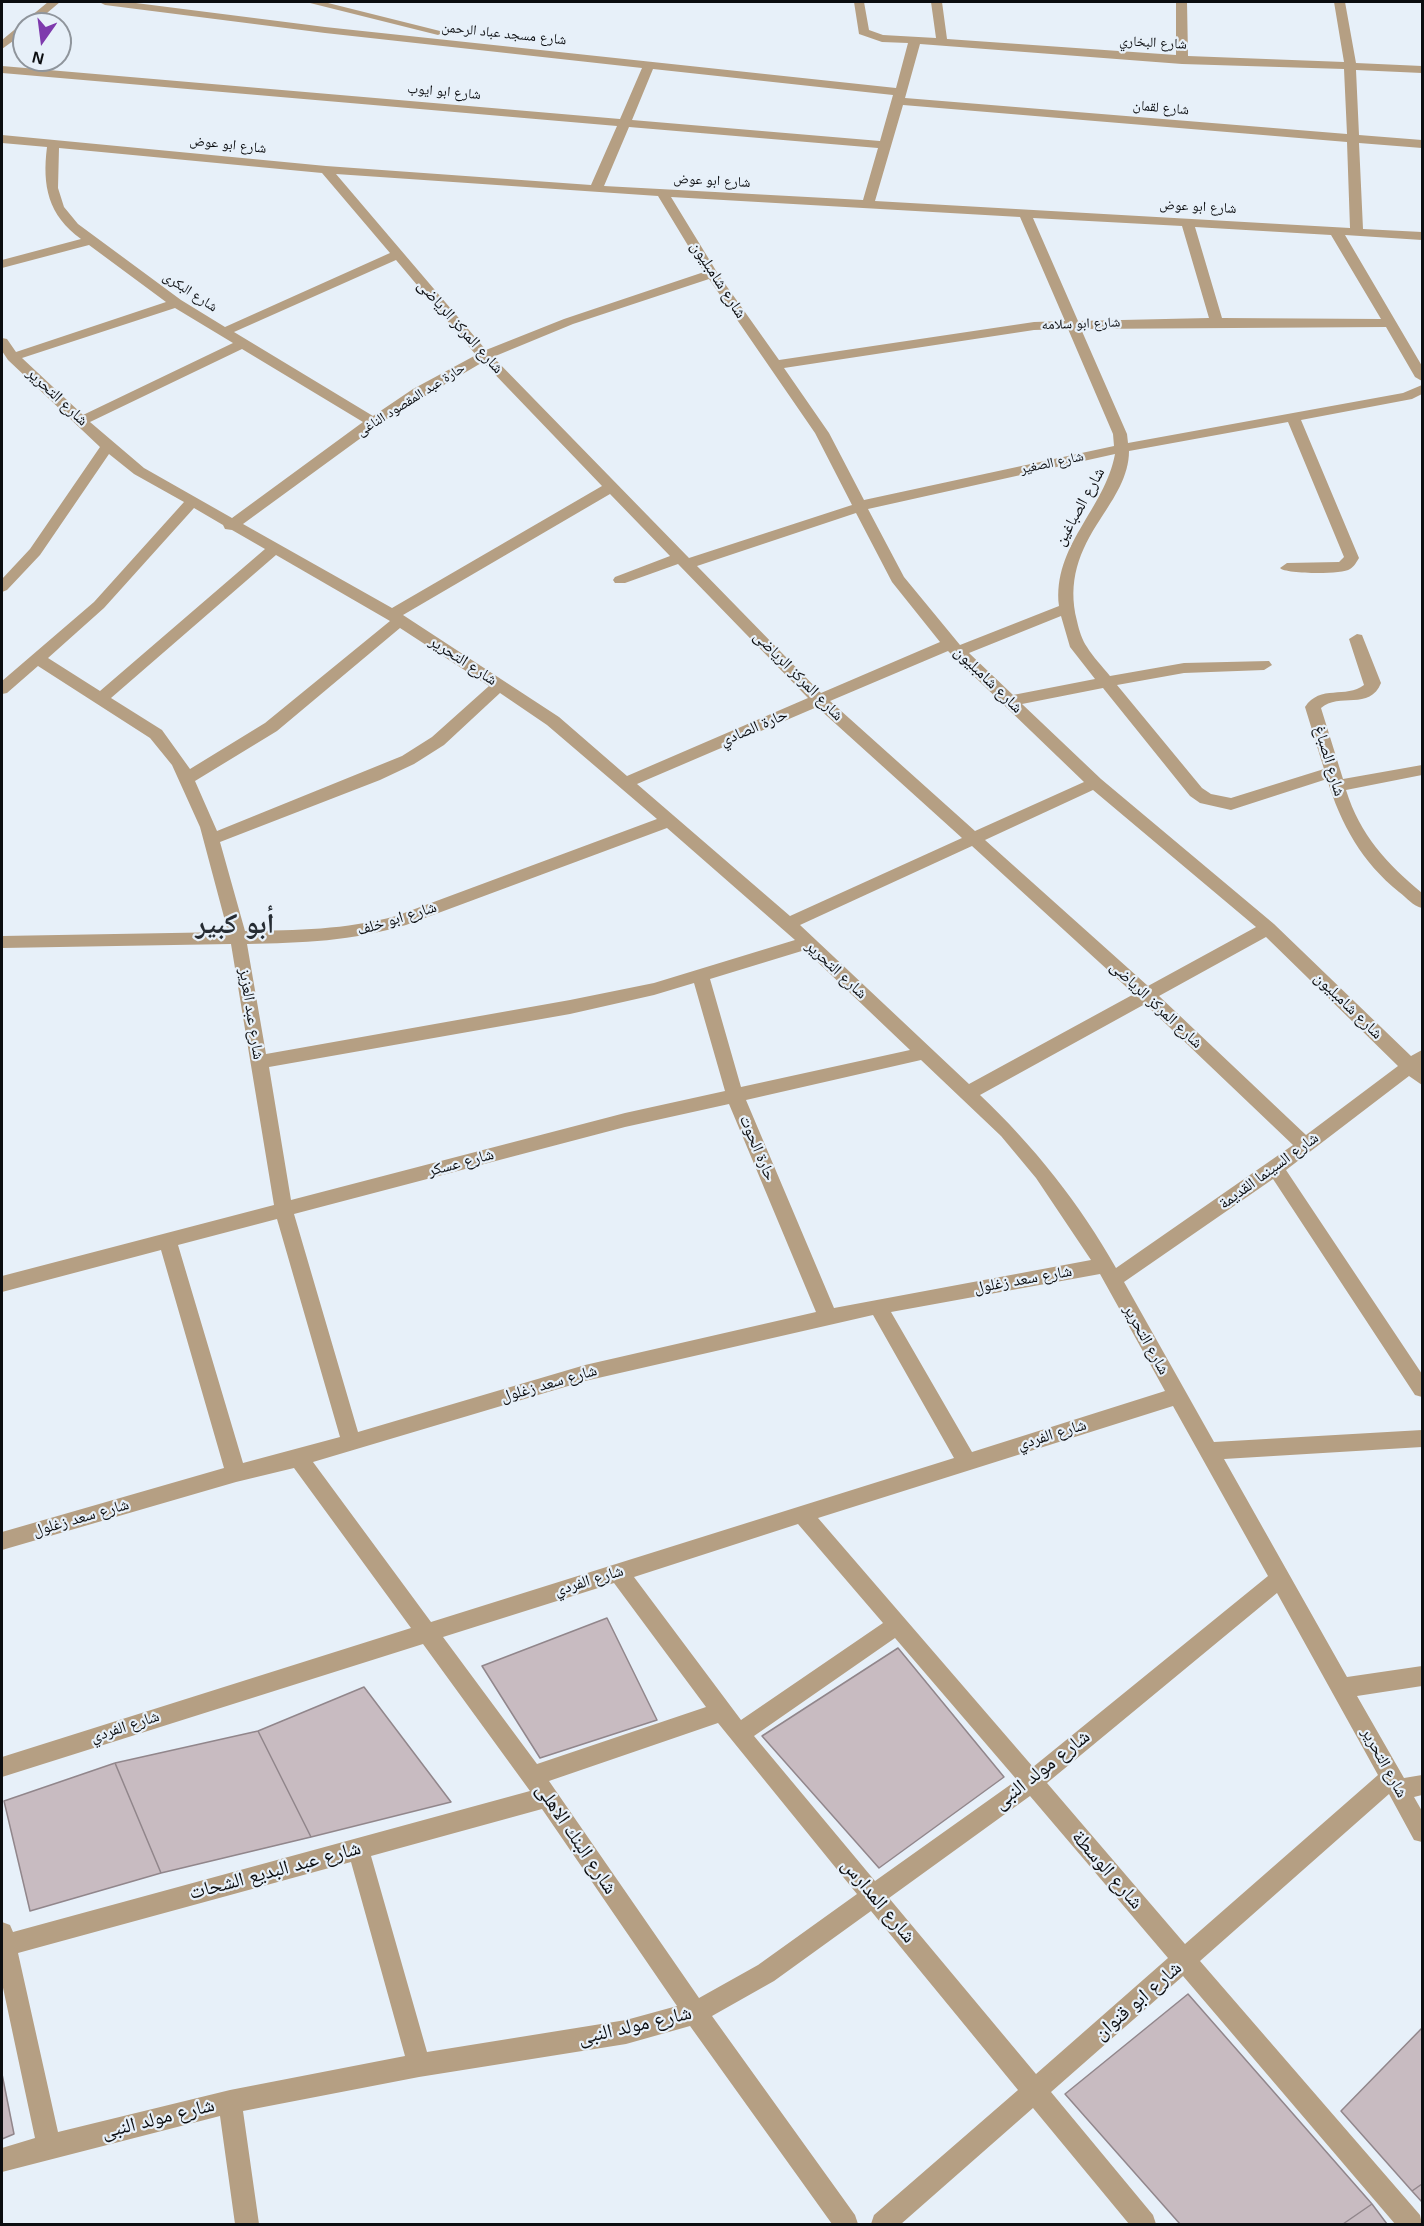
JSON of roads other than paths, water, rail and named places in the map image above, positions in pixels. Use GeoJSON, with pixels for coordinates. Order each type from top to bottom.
{"type":"FeatureCollection","features":[{"type":"Feature","properties":{"kind":"street"},"geometry":{"type":"LineString","coordinates":[[42,12],[54,2]]}},
{"type":"Feature","properties":{"kind":"street","name":"شارع مسجد عباد الرحمن"},"geometry":{"type":"LineString","coordinates":[[105,2],[303,27],[649,65],[899,97]]}},
{"type":"Feature","properties":{"kind":"street"},"geometry":{"type":"LineString","coordinates":[[312,2],[510,49]]}},
{"type":"Feature","properties":{"kind":"street","name":"شارع البخاري"},"geometry":{"type":"LineString","coordinates":[[859,2],[863,32],[882,38],[1182,60],[1350,64],[1422,69]]}},
{"type":"Feature","properties":{"kind":"street"},"geometry":{"type":"LineString","coordinates":[[937,2],[942,43]]}},
{"type":"Feature","properties":{"kind":"street"},"geometry":{"type":"LineString","coordinates":[[1182,2],[1182,60]]}},
{"type":"Feature","properties":{"kind":"street"},"geometry":{"type":"LineString","coordinates":[[1340,2],[1350,64],[1357,231]]}},
{"type":"Feature","properties":{"kind":"street"},"geometry":{"type":"LineString","coordinates":[[868,204],[915,41]]}},
{"type":"Feature","properties":{"kind":"street"},"geometry":{"type":"LineString","coordinates":[[596,189],[649,65]]}},
{"type":"Feature","properties":{"kind":"street","name":"شارع ابو ايوب"},"geometry":{"type":"LineString","coordinates":[[2,69],[885,145]]}},
{"type":"Feature","properties":{"kind":"street","name":"شارع لقمان"},"geometry":{"type":"LineString","coordinates":[[899,97],[1422,144]]}},
{"type":"Feature","properties":{"kind":"street","name":"شارع ابو عوض"},"geometry":{"type":"LineString","coordinates":[[2,139],[326,170],[596,189],[1422,236]]}},
{"type":"Feature","properties":{"kind":"street","name":"شارع البكرى"},"geometry":{"type":"LineString","coordinates":[[54,143],[50,177],[51,195],[59,211],[91,240],[176,303],[373,422]]}},
{"type":"Feature","properties":{"kind":"street","name":"شارع المركز الرياضى"},"geometry":{"type":"LineString","coordinates":[[326,170],[484,356],[819,700],[1147,995],[1306,1146]]}},
{"type":"Feature","properties":{"kind":"street","name":"شارع شامبليون"},"geometry":{"type":"LineString","coordinates":[[662,193],[712,274],[822,433],[897,579],[954,648],[1095,783],[1268,928],[1418,1066]]}},
{"type":"Feature","properties":{"kind":"street","name":"شارع الصباغين"},"geometry":{"type":"LineString","coordinates":[[1024,212],[1120,434],[1123,448],[1122,466],[1116,484],[1076,548],[1070,564],[1065,596],[1078,647],[1196,792],[1206,800],[1231,804],[1336,779],[1422,770]]}},
{"type":"Feature","properties":{"kind":"street"},"geometry":{"type":"LineString","coordinates":[[1187,221],[1217,322]]}},
{"type":"Feature","properties":{"kind":"street"},"geometry":{"type":"LineString","coordinates":[[1335,230],[1422,377]]}},
{"type":"Feature","properties":{"kind":"street"},"geometry":{"type":"LineString","coordinates":[[2,264],[91,240]]}},
{"type":"Feature","properties":{"kind":"street"},"geometry":{"type":"LineString","coordinates":[[225,332],[397,255]]}},
{"type":"Feature","properties":{"kind":"street","name":"حارة عبد المقصود الناغى"},"geometry":{"type":"LineString","coordinates":[[230,526],[373,422],[484,356],[530,336],[712,274]]}},
{"type":"Feature","properties":{"kind":"street"},"geometry":{"type":"LineString","coordinates":[[12,362],[176,303]]}},
{"type":"Feature","properties":{"kind":"street","name":"شارع ابو سلامه"},"geometry":{"type":"LineString","coordinates":[[775,365],[997,330],[1072,323],[1390,323]]}},
{"type":"Feature","properties":{"kind":"street","name":"شارع التحرير"},"geometry":{"type":"LineString","coordinates":[[2,342],[12,362],[139,471],[230,526],[396,618],[554,721],[788,924],[1007,1131],[1042,1173],[1109,1272],[1422,1832]]}},
{"type":"Feature","properties":{"kind":"street"},"geometry":{"type":"LineString","coordinates":[[81,421],[242,344]]}},
{"type":"Feature","properties":{"kind":"street","name":"شارع الصغير"},"geometry":{"type":"LineString","coordinates":[[621,580],[860,505],[1123,448],[1407,396],[1422,389]]}},
{"type":"Feature","properties":{"kind":"street"},"geometry":{"type":"LineString","coordinates":[[1287,568],[1339,567],[1345,566],[1352,558],[1293,416]]}},
{"type":"Feature","properties":{"kind":"street"},"geometry":{"type":"LineString","coordinates":[[2,587],[35,552],[108,446]]}},
{"type":"Feature","properties":{"kind":"street"},"geometry":{"type":"LineString","coordinates":[[187,778],[271,727],[396,618],[613,486]]}},
{"type":"Feature","properties":{"kind":"street"},"geometry":{"type":"LineString","coordinates":[[2,689],[99,605],[192,502]]}},
{"type":"Feature","properties":{"kind":"street"},"geometry":{"type":"LineString","coordinates":[[100,699],[274,549]]}},
{"type":"Feature","properties":{"kind":"street","name":"حارة الصادي"},"geometry":{"type":"LineString","coordinates":[[625,783],[819,700],[1067,608]]}},
{"type":"Feature","properties":{"kind":"street","name":"شارع الصباغ"},"geometry":{"type":"LineString","coordinates":[[1357,639],[1373,682],[1371,688],[1361,695],[1328,697],[1318,701],[1313,707],[1344,809],[1367,849],[1394,879],[1421,900]]}},
{"type":"Feature","properties":{"kind":"street","name":"شارع عبد العزيز"},"geometry":{"type":"LineString","coordinates":[[37,658],[156,734],[174,755],[187,778],[212,839],[238,938],[284,1211],[351,1442]]}},
{"type":"Feature","properties":{"kind":"street"},"geometry":{"type":"LineString","coordinates":[[1010,701],[1105,680],[1184,668],[1264,665]]}},
{"type":"Feature","properties":{"kind":"street"},"geometry":{"type":"LineString","coordinates":[[212,839],[374,776],[408,760],[438,741],[500,684]]}},
{"type":"Feature","properties":{"kind":"street"},"geometry":{"type":"LineString","coordinates":[[788,924],[1095,783]]}},
{"type":"Feature","properties":{"kind":"street","name":"شارع ابو خلف"},"geometry":{"type":"LineString","coordinates":[[2,942],[326,936],[373,928],[400,921],[669,821]]}},
{"type":"Feature","properties":{"kind":"street"},"geometry":{"type":"LineString","coordinates":[[968,1093],[1268,928]]}},
{"type":"Feature","properties":{"kind":"street"},"geometry":{"type":"LineString","coordinates":[[259,1062],[570,1007],[654,989],[807,943]]}},
{"type":"Feature","properties":{"kind":"street","name":"حارة الحوت"},"geometry":{"type":"LineString","coordinates":[[700,974],[735,1096],[828,1317]]}},
{"type":"Feature","properties":{"kind":"street","name":"شارع عسكر"},"geometry":{"type":"LineString","coordinates":[[2,1284],[168,1242],[552,1138],[924,1053]]}},
{"type":"Feature","properties":{"kind":"street","name":"شارع السينما القديمة"},"geometry":{"type":"LineString","coordinates":[[1109,1272],[1275,1168],[1418,1066]]}},
{"type":"Feature","properties":{"kind":"street"},"geometry":{"type":"LineString","coordinates":[[1275,1168],[1422,1389]]}},
{"type":"Feature","properties":{"kind":"street"},"geometry":{"type":"LineString","coordinates":[[168,1242],[236,1473]]}},
{"type":"Feature","properties":{"kind":"street","name":"شارع سعد زغلول"},"geometry":{"type":"LineString","coordinates":[[2,1541],[236,1473],[298,1458],[585,1373],[878,1306],[1109,1272]]}},
{"type":"Feature","properties":{"kind":"street"},"geometry":{"type":"LineString","coordinates":[[878,1306],[967,1462]]}},
{"type":"Feature","properties":{"kind":"street","name":"شارع الفردي"},"geometry":{"type":"LineString","coordinates":[[2,1767],[1177,1396]]}},
{"type":"Feature","properties":{"kind":"street"},"geometry":{"type":"LineString","coordinates":[[1209,1451],[1422,1438]]}},
{"type":"Feature","properties":{"kind":"street","name":"شارع البنك الاهلى"},"geometry":{"type":"LineString","coordinates":[[298,1458],[429,1632],[533,1776],[695,2013],[846,2224]]}},
{"type":"Feature","properties":{"kind":"street","name":"شارع الوسطة"},"geometry":{"type":"LineString","coordinates":[[803,1515],[1411,2224]]}},
{"type":"Feature","properties":{"kind":"street","name":"شارع المدارس"},"geometry":{"type":"LineString","coordinates":[[618,1572],[739,1734],[1144,2224]]}},
{"type":"Feature","properties":{"kind":"street","name":"شارع مولد النبى"},"geometry":{"type":"LineString","coordinates":[[2,2160],[49,2146],[230,2102],[418,2065],[626,2032],[695,2013],[766,1973],[1032,1782],[1280,1578]]}},
{"type":"Feature","properties":{"kind":"street"},"geometry":{"type":"LineString","coordinates":[[739,1734],[897,1625]]}},
{"type":"Feature","properties":{"kind":"street"},"geometry":{"type":"LineString","coordinates":[[1342,1688],[1422,1676]]}},
{"type":"Feature","properties":{"kind":"street"},"geometry":{"type":"LineString","coordinates":[[533,1776],[722,1711]]}},
{"type":"Feature","properties":{"kind":"street"},"geometry":{"type":"LineString","coordinates":[[1396,1783],[1422,1785]]}},
{"type":"Feature","properties":{"kind":"street","name":"شارع ابو قنوان"},"geometry":{"type":"LineString","coordinates":[[884,2224],[1185,1960],[1396,1783]]}},
{"type":"Feature","properties":{"kind":"street","name":"شارع عبد البديع الشحات"},"geometry":{"type":"LineString","coordinates":[[3,1940],[547,1797]]}},
{"type":"Feature","properties":{"kind":"street"},"geometry":{"type":"LineString","coordinates":[[358,1848],[418,2065]]}},
{"type":"Feature","properties":{"kind":"street"},"geometry":{"type":"LineString","coordinates":[[3,1940],[49,2146]]}},
{"type":"Feature","properties":{"kind":"street"},"geometry":{"type":"LineString","coordinates":[[230,2102],[248,2224]]}},
{"type":"Feature","properties":{"kind":"district","name":"أبو كبير"},"geometry":{"type":"Point","coordinates":[235,925]}}]}
